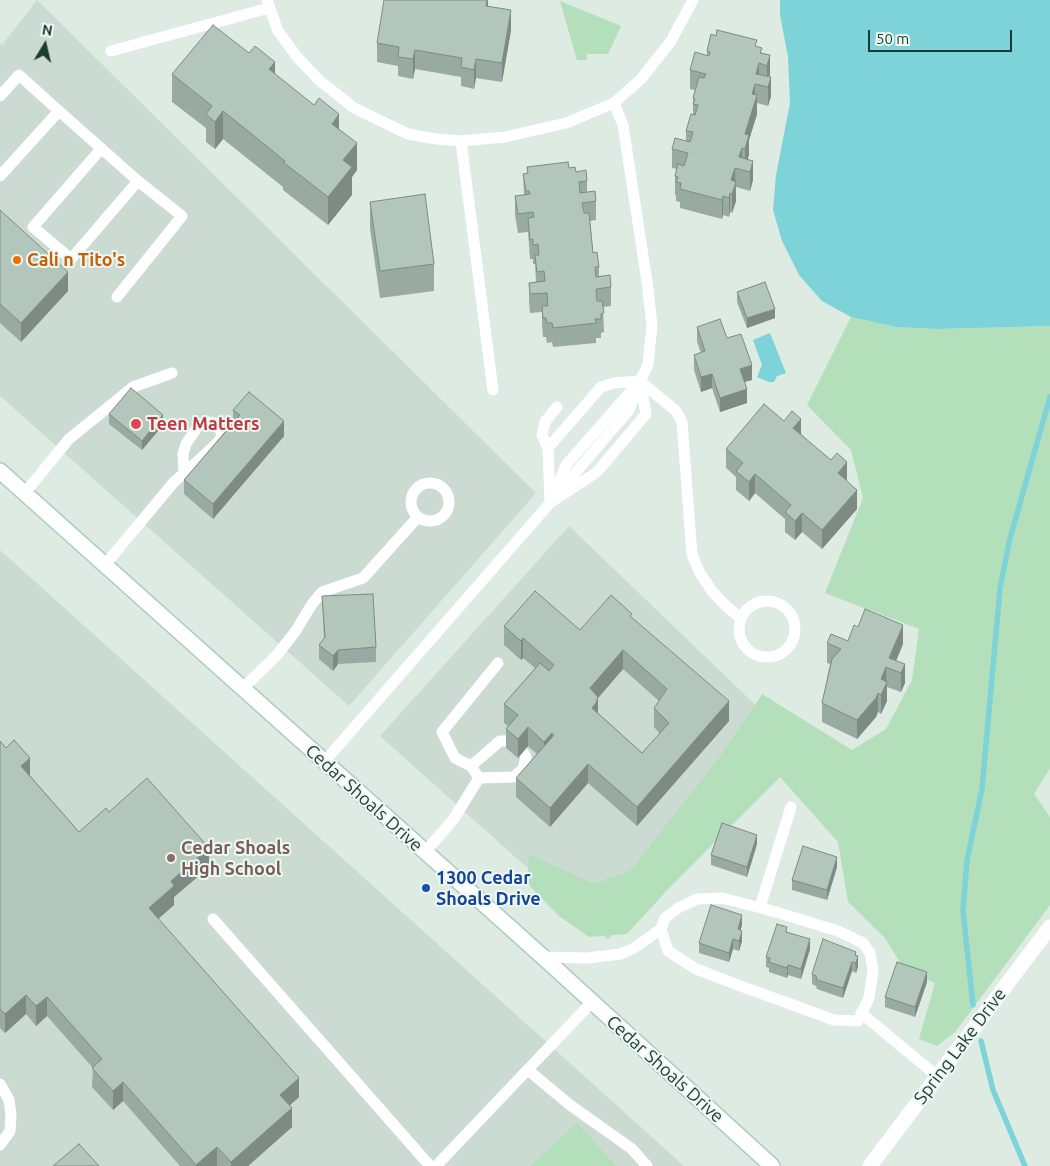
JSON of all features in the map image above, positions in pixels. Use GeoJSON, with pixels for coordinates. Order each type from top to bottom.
{"type":"FeatureCollection","features":[{"type":"Feature","properties":{"kind":"street","name":"Cedar Shoals Drive"},"geometry":{"type":"LineString","coordinates":[[0,471],[772,1166]]}},
{"type":"Feature","properties":{"kind":"street","name":"Spring Lake Drive"},"geometry":{"type":"LineString","coordinates":[[870,1166],[1050,927]]}},
{"type":"Feature","properties":{"kind":"lane"},"geometry":{"type":"LineString","coordinates":[[111,51],[268,4],[278,31],[298,58],[319,80],[354,108],[408,134],[461,142],[505,137],[566,123],[614,103],[641,79],[671,41],[694,0]]}},
{"type":"Feature","properties":{"kind":"lane"},"geometry":{"type":"LineString","coordinates":[[0,96],[19,75],[101,149],[182,216],[117,297]]}},
{"type":"Feature","properties":{"kind":"lane"},"geometry":{"type":"LineString","coordinates":[[550,503],[566,465],[640,381],[648,365],[652,325],[623,125],[614,103]]}},
{"type":"Feature","properties":{"kind":"lane"},"geometry":{"type":"LineString","coordinates":[[0,176],[59,111]]}},
{"type":"Feature","properties":{"kind":"lane"},"geometry":{"type":"LineString","coordinates":[[461,142],[493,390]]}},
{"type":"Feature","properties":{"kind":"lane"},"geometry":{"type":"LineString","coordinates":[[101,149],[33,227],[71,259],[138,181]]}},
{"type":"Feature","properties":{"kind":"lane"},"geometry":{"type":"LineString","coordinates":[[24,494],[69,439],[133,387],[172,373]]}},
{"type":"Feature","properties":{"kind":"lane"},"geometry":{"type":"LineString","coordinates":[[324,762],[550,503],[597,472],[646,414],[640,381]]}},
{"type":"Feature","properties":{"kind":"lane"},"geometry":{"type":"LineString","coordinates":[[548,448],[601,387],[614,383],[640,381],[676,411],[682,422],[692,555],[700,574],[712,591],[740,618]]}},
{"type":"Feature","properties":{"kind":"lane"},"geometry":{"type":"LineString","coordinates":[[550,503],[548,448],[542,435],[545,422],[558,407]]}},
{"type":"Feature","properties":{"kind":"lane"},"geometry":{"type":"LineString","coordinates":[[104,566],[174,482],[184,473]]}},
{"type":"Feature","properties":{"kind":"lane"},"geometry":{"type":"LineString","coordinates":[[242,689],[277,655],[296,632],[312,604],[322,592],[363,578],[418,517]]}},
{"type":"Feature","properties":{"kind":"lane"},"geometry":{"type":"LineString","coordinates":[[773,601],[782,605],[790,613],[795,628],[794,637],[780,654],[771,657],[759,656],[745,648],[740,639],[738,627],[740,618],[744,611],[752,605],[773,601]]}},
{"type":"Feature","properties":{"kind":"lane"},"geometry":{"type":"LineString","coordinates":[[479,778],[471,766],[455,758],[442,732],[498,663]]}},
{"type":"Feature","properties":{"kind":"lane"},"geometry":{"type":"LineString","coordinates":[[471,766],[500,740],[512,741]]}},
{"type":"Feature","properties":{"kind":"lane"},"geometry":{"type":"LineString","coordinates":[[479,778],[513,777],[524,769],[526,756],[523,752]]}},
{"type":"Feature","properties":{"kind":"lane"},"geometry":{"type":"LineString","coordinates":[[424,853],[453,820],[479,778]]}},
{"type":"Feature","properties":{"kind":"lane"},"geometry":{"type":"LineString","coordinates":[[760,907],[790,806]]}},
{"type":"Feature","properties":{"kind":"lane"},"geometry":{"type":"LineString","coordinates":[[542,957],[587,958],[622,954],[661,929],[665,918],[678,908],[697,899],[722,898],[760,907],[838,931],[863,943],[870,952],[873,970],[869,998],[858,1021],[834,1020],[696,969],[668,951],[661,929]]}},
{"type":"Feature","properties":{"kind":"lane"},"geometry":{"type":"LineString","coordinates":[[213,919],[430,1166]]}},
{"type":"Feature","properties":{"kind":"lane"},"geometry":{"type":"LineString","coordinates":[[436,1166],[592,1002]]}},
{"type":"Feature","properties":{"kind":"lane"},"geometry":{"type":"LineString","coordinates":[[862,1013],[937,1076]]}},
{"type":"Feature","properties":{"kind":"lane"},"geometry":{"type":"LineString","coordinates":[[528,1070],[570,1105],[632,1150],[647,1166]]}},
{"type":"Feature","properties":{"kind":"lane"},"geometry":{"type":"LineString","coordinates":[[0,1084],[9,1100],[12,1115],[10,1131],[0,1145]]}},
{"type":"Feature","properties":{"kind":"shaded area"},"geometry":{"type":"Polygon","coordinates":[[[37,0],[536,493],[349,706],[0,396],[0,43],[2,45],[37,0]]]}},
{"type":"Feature","properties":{"kind":"shaded area"},"geometry":{"type":"Polygon","coordinates":[[[569,526],[790,738],[608,940],[380,736],[569,526]]]}},
{"type":"Feature","properties":{"kind":"shaded area","name":"Cedar Shoals High School"},"geometry":{"type":"Polygon","coordinates":[[[0,550],[684,1166],[0,1166],[0,550]]]}},
{"type":"Feature","properties":{"kind":"green space"},"geometry":{"type":"Polygon","coordinates":[[[560,1],[621,26],[608,54],[587,54],[587,60],[577,60],[560,1]]]}},
{"type":"Feature","properties":{"kind":"green space"},"geometry":{"type":"Polygon","coordinates":[[[851,317],[896,327],[936,329],[1050,326],[1050,768],[1034,794],[1050,817],[1050,905],[955,1032],[937,1046],[919,1039],[935,983],[904,969],[885,938],[848,902],[838,842],[780,777],[671,886],[627,934],[589,937],[559,916],[527,883],[529,854],[594,884],[631,870],[725,750],[762,694],[852,750],[886,729],[912,680],[919,629],[825,593],[863,498],[851,450],[807,405],[851,317]]]}},
{"type":"Feature","properties":{"kind":"green space"},"geometry":{"type":"Polygon","coordinates":[[[577,1123],[616,1166],[530,1166],[577,1123]]]}},
{"type":"Feature","properties":{"kind":"water"},"geometry":{"type":"Polygon","coordinates":[[[780,0],[1050,0],[1050,326],[936,329],[896,327],[851,317],[822,301],[799,275],[782,241],[773,210],[776,175],[790,103],[788,57],[780,15],[780,0]]]}},
{"type":"Feature","properties":{"kind":"water"},"geometry":{"type":"Polygon","coordinates":[[[770,333],[786,373],[777,376],[774,382],[757,377],[762,365],[753,340],[770,333]]]}},
{"type":"Feature","properties":{"kind":"building"},"geometry":{"type":"Polygon","coordinates":[[[384,0],[487,0],[486,6],[511,10],[502,63],[476,59],[474,70],[461,67],[462,58],[415,50],[413,59],[398,57],[399,47],[377,43],[384,0]]]}},
{"type":"Feature","properties":{"kind":"building"},"geometry":{"type":"Polygon","coordinates":[[[213,25],[249,53],[255,46],[275,62],[269,69],[314,105],[319,98],[339,114],[332,124],[357,143],[343,160],[352,167],[328,197],[223,111],[215,122],[206,114],[212,106],[172,74],[213,25]]]}},
{"type":"Feature","properties":{"kind":"building"},"geometry":{"type":"Polygon","coordinates":[[[717,30],[757,40],[755,46],[762,48],[760,53],[770,55],[767,66],[759,63],[756,74],[771,77],[768,87],[755,84],[752,94],[757,95],[745,134],[749,135],[745,149],[742,148],[739,157],[753,161],[750,172],[735,168],[731,180],[736,182],[732,194],[730,193],[729,198],[723,196],[722,200],[680,189],[681,183],[676,182],[678,177],[675,176],[678,164],[684,166],[688,153],[672,149],[675,138],[690,142],[693,132],[686,131],[691,114],[695,115],[698,105],[693,104],[695,99],[693,98],[699,77],[704,78],[706,74],[690,70],[695,52],[709,56],[710,52],[707,51],[711,34],[716,36],[717,30]]]}},
{"type":"Feature","properties":{"kind":"building"},"geometry":{"type":"Polygon","coordinates":[[[568,162],[569,168],[575,167],[576,172],[586,170],[587,181],[579,182],[580,193],[595,191],[596,201],[582,203],[584,213],[589,213],[593,253],[597,252],[599,267],[595,267],[596,277],[610,275],[611,287],[596,289],[597,301],[602,301],[604,313],[601,314],[601,319],[595,319],[596,323],[553,328],[552,323],[547,323],[546,318],[543,318],[542,306],[548,306],[547,293],[530,294],[529,283],[545,281],[544,271],[537,272],[535,255],[539,255],[538,244],[533,245],[533,239],[530,240],[528,218],[534,217],[533,212],[518,214],[515,196],[530,194],[529,191],[526,191],[523,174],[528,173],[527,167],[568,162]]]}},
{"type":"Feature","properties":{"kind":"building"},"geometry":{"type":"Polygon","coordinates":[[[425,194],[434,264],[380,271],[370,202],[425,194]]]}},
{"type":"Feature","properties":{"kind":"building","name":"Cali n Tito's"},"geometry":{"type":"Polygon","coordinates":[[[0,210],[68,272],[21,323],[0,304],[0,210]]]}},
{"type":"Feature","properties":{"kind":"building"},"geometry":{"type":"Polygon","coordinates":[[[765,282],[775,309],[747,318],[737,292],[765,282]]]}},
{"type":"Feature","properties":{"kind":"building"},"geometry":{"type":"Polygon","coordinates":[[[720,319],[727,338],[741,334],[752,365],[740,369],[747,389],[720,398],[712,374],[701,377],[694,355],[705,351],[697,327],[720,319]]]}},
{"type":"Feature","properties":{"kind":"building","name":"Teen Matters"},"geometry":{"type":"Polygon","coordinates":[[[131,388],[163,415],[142,441],[109,414],[131,388]]]}},
{"type":"Feature","properties":{"kind":"building"},"geometry":{"type":"Polygon","coordinates":[[[249,392],[284,421],[213,504],[184,480],[240,415],[233,410],[249,392]]]}},
{"type":"Feature","properties":{"kind":"building"},"geometry":{"type":"Polygon","coordinates":[[[764,404],[784,421],[792,411],[801,419],[793,428],[831,460],[837,453],[847,462],[838,473],[857,490],[822,530],[802,513],[795,521],[785,512],[791,505],[755,474],[749,482],[736,471],[743,463],[726,449],[764,404]]]}},
{"type":"Feature","properties":{"kind":"building"},"geometry":{"type":"Polygon","coordinates":[[[535,591],[580,630],[611,595],[632,614],[630,616],[729,701],[637,807],[588,764],[550,808],[516,778],[554,735],[552,733],[544,742],[528,727],[518,739],[506,729],[518,715],[504,704],[540,663],[549,671],[554,665],[523,638],[521,641],[504,626],[535,591]],[[623,650],[590,688],[598,697],[592,708],[642,753],[669,723],[654,708],[667,689],[623,650]]]}},
{"type":"Feature","properties":{"kind":"building"},"geometry":{"type":"Polygon","coordinates":[[[373,594],[376,647],[338,650],[333,656],[319,645],[325,637],[322,596],[373,594]]]}},
{"type":"Feature","properties":{"kind":"building"},"geometry":{"type":"Polygon","coordinates":[[[865,609],[903,625],[889,658],[905,664],[901,673],[886,667],[881,679],[887,682],[881,695],[878,693],[857,720],[822,703],[832,659],[841,649],[827,643],[831,634],[848,641],[854,625],[858,627],[865,609]]]}},
{"type":"Feature","properties":{"kind":"building"},"geometry":{"type":"Polygon","coordinates":[[[14,740],[30,758],[21,766],[79,832],[106,808],[109,812],[147,778],[209,848],[171,881],[174,886],[149,908],[299,1078],[280,1095],[292,1108],[231,1162],[217,1147],[196,1165],[123,1082],[113,1091],[92,1068],[102,1059],[47,997],[36,1006],[26,995],[5,1014],[0,1009],[0,741],[6,748],[14,740]]]}},
{"type":"Feature","properties":{"kind":"building"},"geometry":{"type":"Polygon","coordinates":[[[722,823],[757,835],[747,867],[711,855],[722,823]]]}},
{"type":"Feature","properties":{"kind":"building"},"geometry":{"type":"Polygon","coordinates":[[[803,846],[837,857],[827,890],[792,880],[803,846]]]}},
{"type":"Feature","properties":{"kind":"building"},"geometry":{"type":"Polygon","coordinates":[[[711,905],[742,915],[738,929],[742,931],[739,941],[733,939],[729,953],[699,943],[711,905]]]}},
{"type":"Feature","properties":{"kind":"building"},"geometry":{"type":"Polygon","coordinates":[[[777,924],[787,927],[786,932],[810,939],[801,969],[788,965],[787,968],[769,962],[770,958],[766,957],[777,924]]]}},
{"type":"Feature","properties":{"kind":"building"},"geometry":{"type":"Polygon","coordinates":[[[823,939],[856,952],[855,955],[858,956],[856,963],[852,962],[843,988],[817,980],[816,976],[812,974],[823,939]]]}},
{"type":"Feature","properties":{"kind":"building"},"geometry":{"type":"Polygon","coordinates":[[[897,962],[927,972],[915,1007],[885,997],[897,962]]]}},
{"type":"Feature","properties":{"kind":"building"},"geometry":{"type":"Polygon","coordinates":[[[79,1144],[99,1166],[53,1166],[79,1144]]]}},
{"type":"Feature","properties":{"kind":"waterway"},"geometry":{"type":"LineString","coordinates":[[973,1005],[963,911],[967,860],[982,789],[1000,589],[1009,542],[1050,397]]}},
{"type":"Feature","properties":{"kind":"waterway"},"geometry":{"type":"LineString","coordinates":[[981,1041],[993,1090],[1025,1166]]}},
{"type":"Feature","properties":{"kind":"place","name":"Cali n Tito's"},"geometry":{"type":"Point","coordinates":[17,260]}},
{"type":"Feature","properties":{"kind":"place","name":"Teen Matters"},"geometry":{"type":"Point","coordinates":[136,424]}},
{"type":"Feature","properties":{"kind":"place","name":"Cedar Shoals High School"},"geometry":{"type":"Point","coordinates":[171,858]}},
{"type":"Feature","properties":{"kind":"place","name":"1300 Cedar Shoals Drive"},"geometry":{"type":"Point","coordinates":[426,888]}}]}
